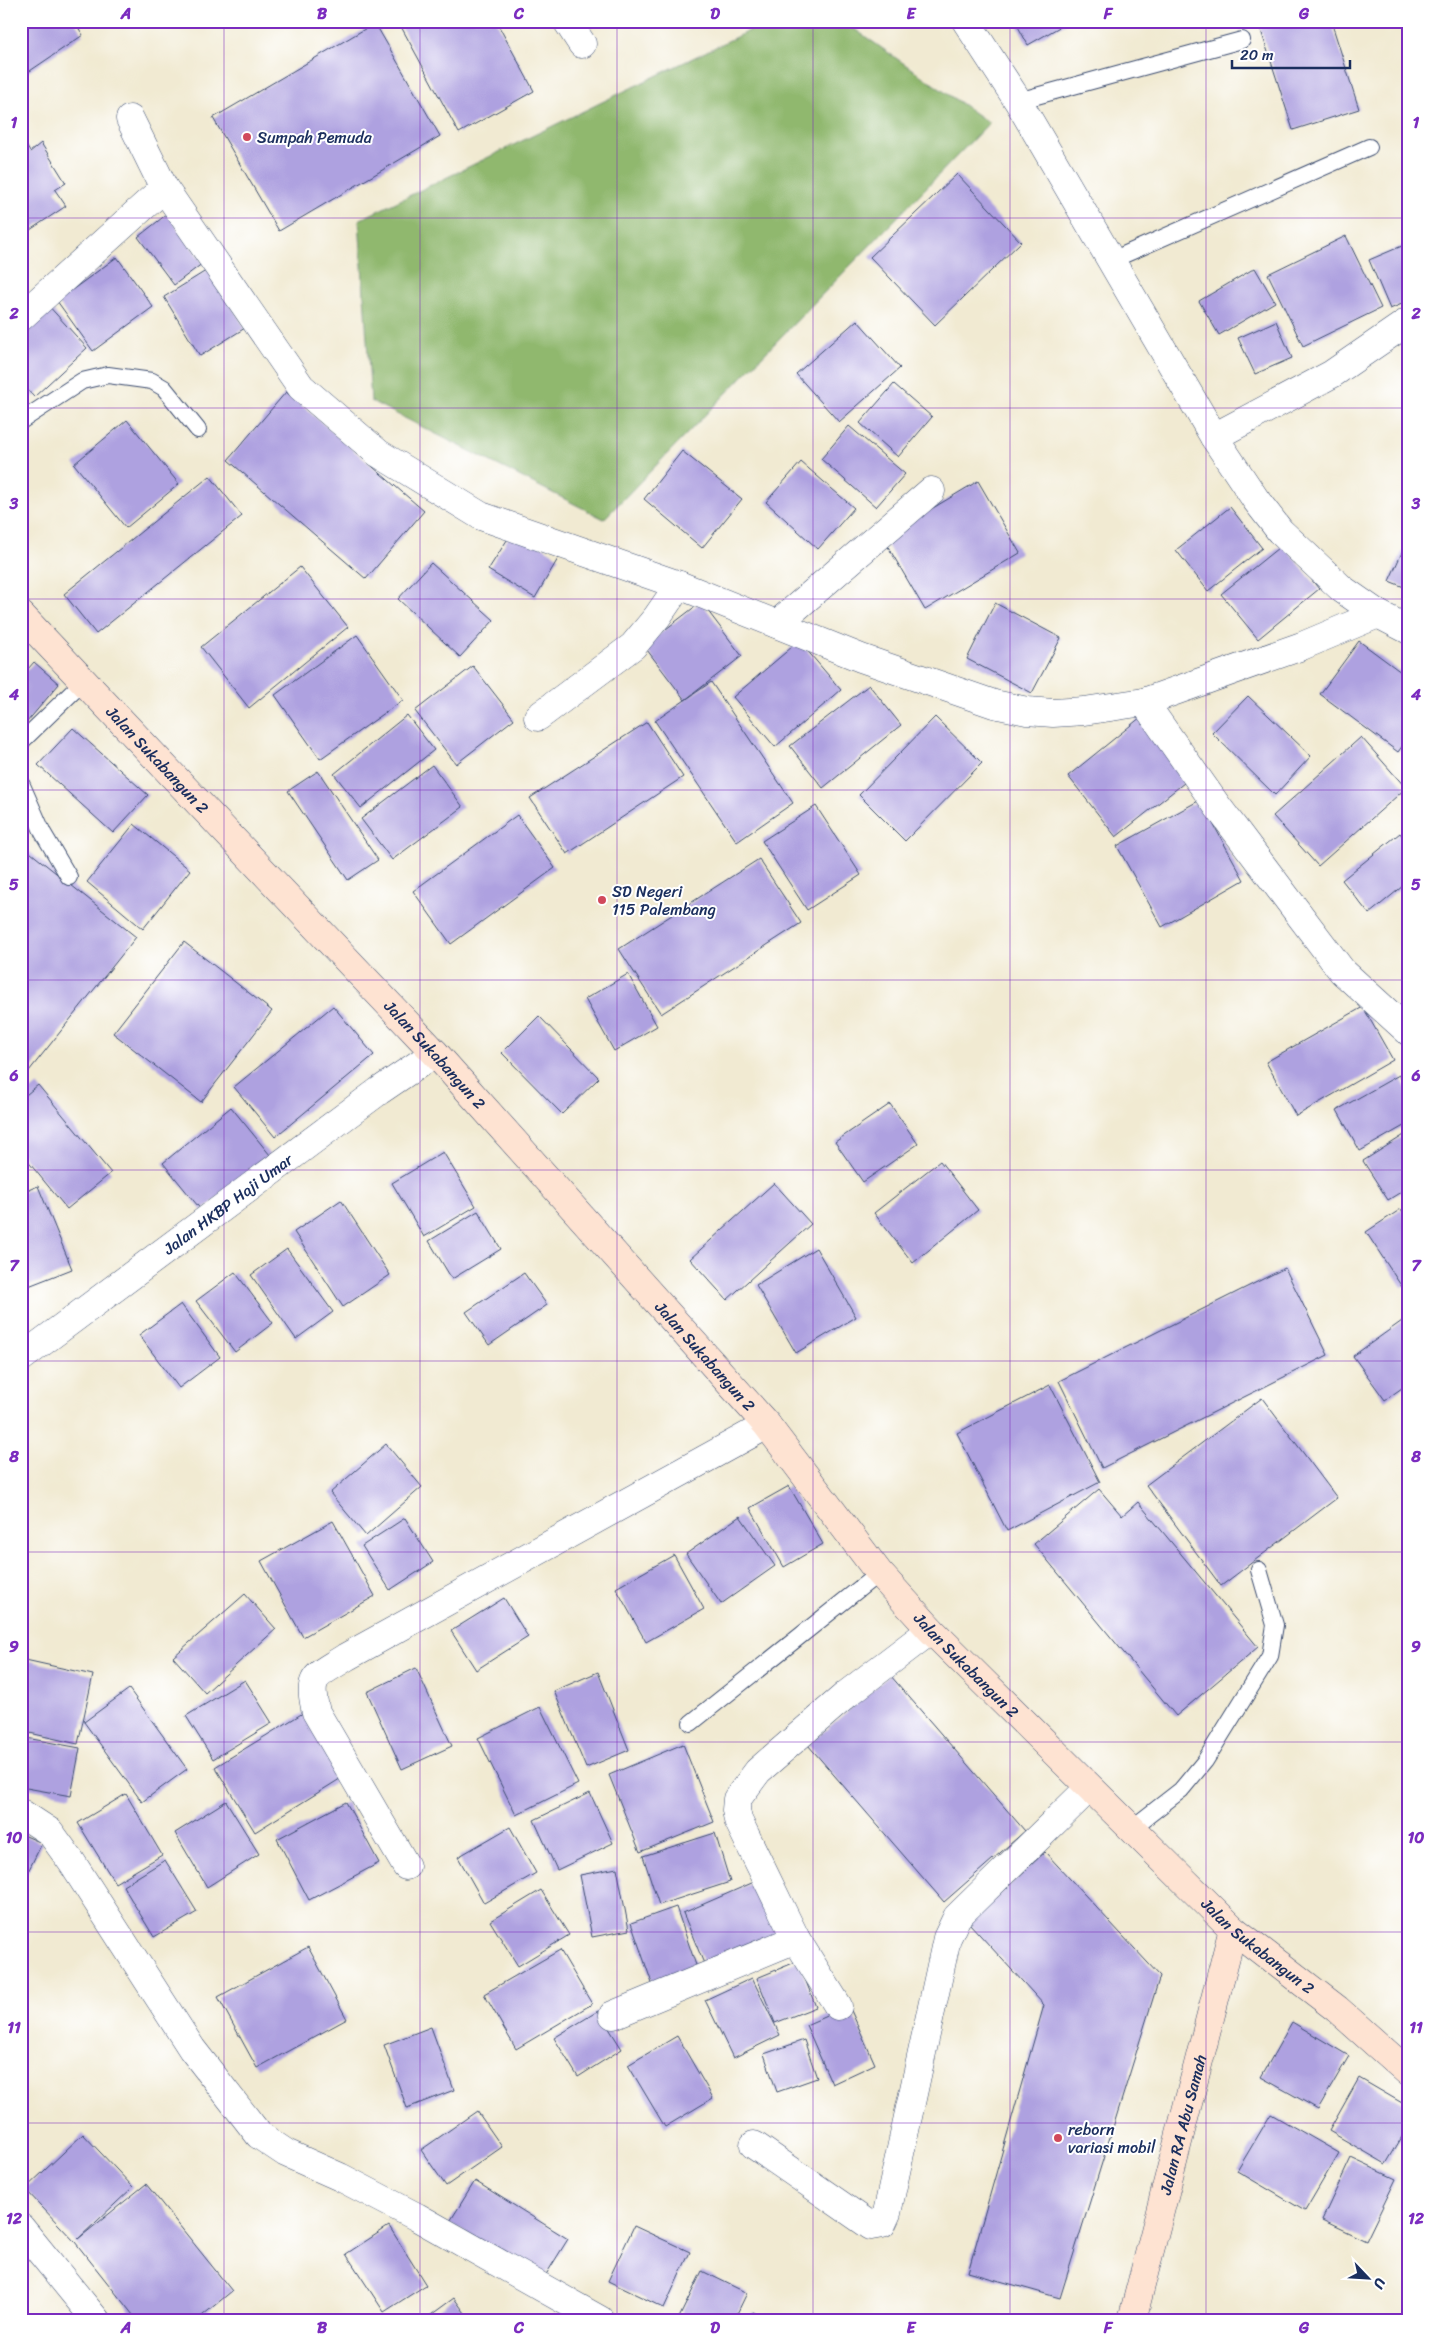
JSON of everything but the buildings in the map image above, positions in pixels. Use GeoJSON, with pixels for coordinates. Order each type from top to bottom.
{"type":"FeatureCollection","features":[{"type":"Feature","properties":{"kind":"street"},"geometry":{"type":"LineString","coordinates":[[567,21],[582,44]]}},
{"type":"Feature","properties":{"kind":"street"},"geometry":{"type":"LineString","coordinates":[[966,21],[1018,101],[1214,437],[1280,531],[1342,589],[1378,614],[1409,630]]}},
{"type":"Feature","properties":{"kind":"street"},"geometry":{"type":"LineString","coordinates":[[130,118],[164,188],[300,387],[378,453],[481,516],[679,585],[861,658],[994,704],[1052,713],[1084,711],[1144,702],[1302,646],[1378,614]]}},
{"type":"Feature","properties":{"kind":"street"},"geometry":{"type":"LineString","coordinates":[[21,318],[164,188]]}},
{"type":"Feature","properties":{"kind":"street"},"geometry":{"type":"LineString","coordinates":[[1214,437],[1332,374],[1409,321]]}},
{"type":"Feature","properties":{"kind":"street"},"geometry":{"type":"LineString","coordinates":[[777,624],[931,491]]}},
{"type":"Feature","properties":{"kind":"street"},"geometry":{"type":"LineString","coordinates":[[538,717],[633,646],[657,617],[679,585]]}},
{"type":"Feature","properties":{"kind":"street","name":"Jalan Sukabangun 2"},"geometry":{"type":"LineString","coordinates":[[21,615],[435,1053],[767,1425],[879,1573],[931,1630],[1233,1929],[1338,2009],[1408,2070]]}},
{"type":"Feature","properties":{"kind":"street"},"geometry":{"type":"LineString","coordinates":[[1144,702],[1218,807],[1342,971],[1409,1032]]}},
{"type":"Feature","properties":{"kind":"street","name":"Jalan HKBP Haji Umar"},"geometry":{"type":"LineString","coordinates":[[21,1358],[379,1091],[435,1053]]}},
{"type":"Feature","properties":{"kind":"street"},"geometry":{"type":"LineString","coordinates":[[406,1866],[316,1712],[311,1688],[318,1675],[346,1657],[767,1425]]}},
{"type":"Feature","properties":{"kind":"street"},"geometry":{"type":"LineString","coordinates":[[838,2006],[796,1939],[738,1820],[736,1810],[737,1798],[758,1771],[839,1700],[931,1630]]}},
{"type":"Feature","properties":{"kind":"street"},"geometry":{"type":"LineString","coordinates":[[754,2145],[871,2226],[882,2224],[887,2213],[947,1938],[956,1917],[1089,1788]]}},
{"type":"Feature","properties":{"kind":"street"},"geometry":{"type":"LineString","coordinates":[[21,1813],[37,1822],[55,1839],[192,2049],[259,2135],[286,2154],[340,2177],[417,2217],[600,2320]]}},
{"type":"Feature","properties":{"kind":"street","name":"Jalan RA Abu Samah"},"geometry":{"type":"LineString","coordinates":[[1132,2320],[1233,1929]]}},
{"type":"Feature","properties":{"kind":"street"},"geometry":{"type":"LineString","coordinates":[[613,2015],[796,1939]]}},
{"type":"Feature","properties":{"kind":"street"},"geometry":{"type":"LineString","coordinates":[[21,2228],[96,2320]]}},
{"type":"Feature","properties":{"kind":"lane"},"geometry":{"type":"LineString","coordinates":[[1018,101],[1242,40]]}},
{"type":"Feature","properties":{"kind":"lane"},"geometry":{"type":"LineString","coordinates":[[1112,260],[1370,147]]}},
{"type":"Feature","properties":{"kind":"lane"},"geometry":{"type":"LineString","coordinates":[[21,421],[82,381],[108,375],[152,381],[164,388],[198,430]]}},
{"type":"Feature","properties":{"kind":"lane"},"geometry":{"type":"LineString","coordinates":[[21,742],[83,682]]}},
{"type":"Feature","properties":{"kind":"lane"},"geometry":{"type":"LineString","coordinates":[[21,783],[43,833],[69,877]]}},
{"type":"Feature","properties":{"kind":"lane"},"geometry":{"type":"LineString","coordinates":[[1131,1829],[1181,1790],[1205,1761],[1270,1656],[1274,1625],[1260,1570]]}},
{"type":"Feature","properties":{"kind":"lane"},"geometry":{"type":"LineString","coordinates":[[691,1723],[879,1573]]}},
{"type":"Feature","properties":{"kind":"green space"},"geometry":{"type":"Polygon","coordinates":[[[769,21],[843,21],[989,123],[604,519],[371,401],[359,220],[769,21]]]}},
{"type":"Feature","properties":{"kind":"place","name":"Sumpah Pemuda"},"geometry":{"type":"Point","coordinates":[247,137]}},
{"type":"Feature","properties":{"kind":"place","name":"SD Negeri 115 Palembang"},"geometry":{"type":"Point","coordinates":[602,900]}},
{"type":"Feature","properties":{"kind":"place","name":"reborn variasi mobil"},"geometry":{"type":"Point","coordinates":[1058,2138]}}]}
